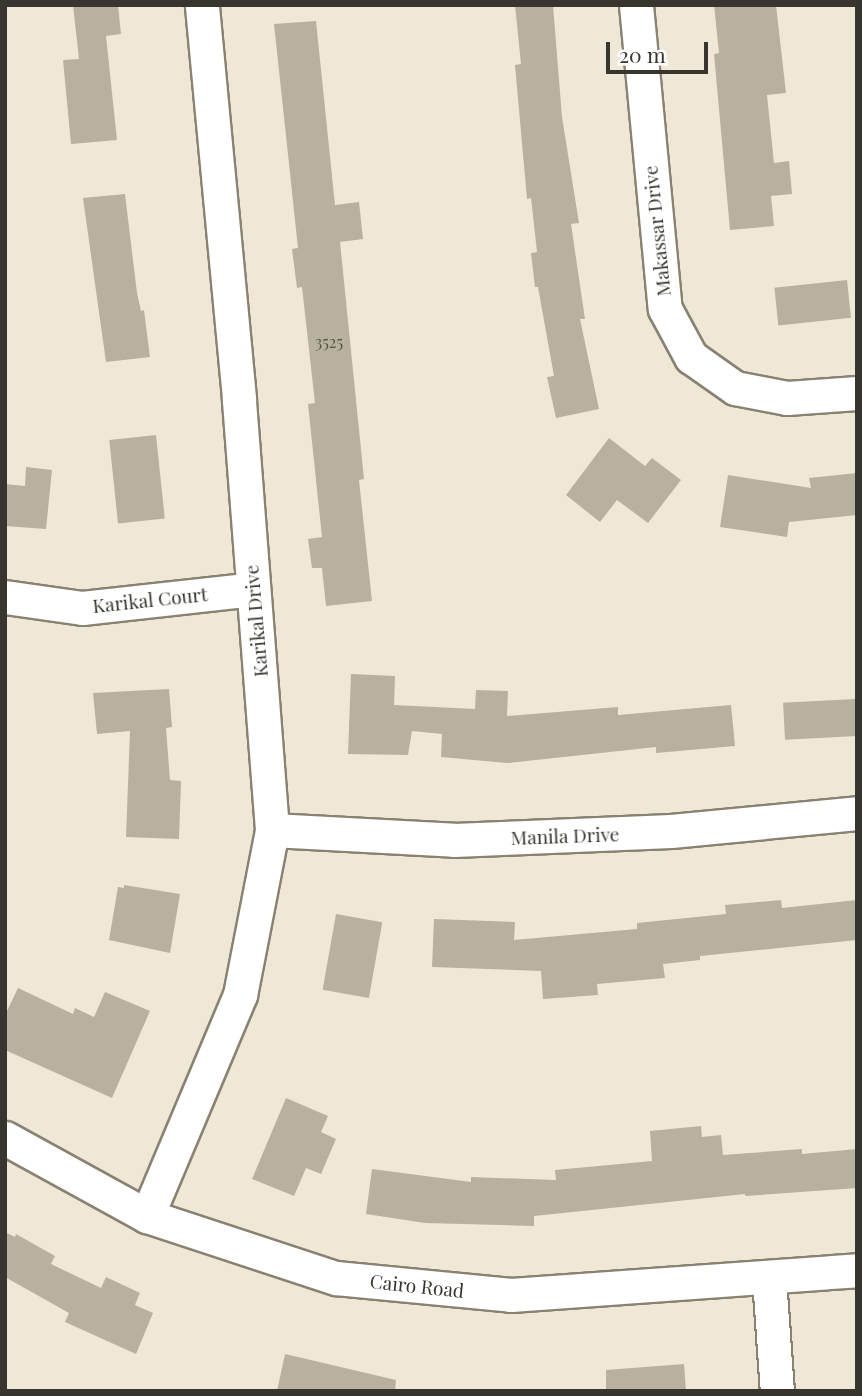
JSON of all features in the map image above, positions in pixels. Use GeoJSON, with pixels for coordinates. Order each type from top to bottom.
{"type":"FeatureCollection","features":[{"type":"Feature","properties":{"kind":"street","name":"Karikal Drive"},"geometry":{"type":"LineString","coordinates":[[147,1216],[240,995],[272,831],[239,398],[202,5]]}},
{"type":"Feature","properties":{"kind":"street","name":"Makassar Drive"},"geometry":{"type":"LineString","coordinates":[[636,5],[665,309],[691,357],[734,388],[787,398],[857,393]]}},
{"type":"Feature","properties":{"kind":"street","name":"Karikal Court"},"geometry":{"type":"LineString","coordinates":[[5,597],[82,608],[253,589]]}},
{"type":"Feature","properties":{"kind":"street","name":"Manila Drive"},"geometry":{"type":"LineString","coordinates":[[272,831],[454,841],[671,831],[857,813]]}},
{"type":"Feature","properties":{"kind":"street","name":"Cairo Road"},"geometry":{"type":"LineString","coordinates":[[5,1138],[147,1216],[336,1278],[511,1295],[857,1270]]}},
{"type":"Feature","properties":{"kind":"street"},"geometry":{"type":"LineString","coordinates":[[769,1278],[777,1391]]}},
{"type":"Feature","properties":{"kind":"building"},"geometry":{"type":"Polygon","coordinates":[[[73,5],[118,5],[121,34],[106,36],[117,140],[71,144],[63,60],[79,59],[73,5]]]}},
{"type":"Feature","properties":{"kind":"building"},"geometry":{"type":"Polygon","coordinates":[[[515,5],[553,5],[562,117],[579,223],[571,224],[585,319],[580,319],[599,409],[556,418],[547,377],[554,376],[538,287],[535,287],[531,253],[537,252],[531,198],[527,199],[515,65],[521,64],[515,5]]]}},
{"type":"Feature","properties":{"kind":"building"},"geometry":{"type":"Polygon","coordinates":[[[714,5],[776,5],[786,93],[767,95],[774,163],[789,161],[792,194],[771,196],[774,226],[730,230],[714,54],[719,53],[714,5]]]}},
{"type":"Feature","properties":{"kind":"building"},"geometry":{"type":"Polygon","coordinates":[[[316,21],[335,205],[359,202],[363,239],[340,242],[364,479],[359,480],[372,601],[326,606],[322,568],[312,568],[308,539],[322,537],[308,404],[315,403],[302,287],[297,288],[292,249],[298,248],[274,24],[316,21]]]}},
{"type":"Feature","properties":{"kind":"building"},"geometry":{"type":"Polygon","coordinates":[[[125,194],[137,293],[141,311],[144,310],[150,357],[106,362],[83,198],[125,194]]]}},
{"type":"Feature","properties":{"kind":"building"},"geometry":{"type":"Polygon","coordinates":[[[847,280],[851,318],[778,325],[774,288],[847,280]]]}},
{"type":"Feature","properties":{"kind":"building"},"geometry":{"type":"Polygon","coordinates":[[[156,435],[165,519],[118,523],[109,440],[156,435]]]}},
{"type":"Feature","properties":{"kind":"building"},"geometry":{"type":"Polygon","coordinates":[[[609,438],[645,466],[652,458],[681,480],[648,523],[617,500],[600,522],[566,495],[609,438]]]}},
{"type":"Feature","properties":{"kind":"building"},"geometry":{"type":"Polygon","coordinates":[[[26,467],[52,470],[46,529],[5,526],[5,484],[25,486],[26,467]]]}},
{"type":"Feature","properties":{"kind":"building"},"geometry":{"type":"Polygon","coordinates":[[[857,473],[857,515],[789,522],[787,537],[720,527],[728,475],[811,488],[809,478],[857,473]]]}},
{"type":"Feature","properties":{"kind":"building"},"geometry":{"type":"Polygon","coordinates":[[[351,674],[395,676],[394,705],[475,709],[476,690],[508,691],[507,716],[618,707],[618,715],[731,705],[735,746],[656,753],[656,747],[507,763],[441,757],[442,734],[412,731],[408,755],[348,754],[351,674]]]}},
{"type":"Feature","properties":{"kind":"building"},"geometry":{"type":"Polygon","coordinates":[[[169,689],[172,727],[166,728],[170,780],[181,781],[179,839],[126,837],[130,731],[97,734],[93,693],[169,689]]]}},
{"type":"Feature","properties":{"kind":"building"},"geometry":{"type":"Polygon","coordinates":[[[855,699],[857,736],[785,740],[783,703],[855,699]]]}},
{"type":"Feature","properties":{"kind":"building"},"geometry":{"type":"Polygon","coordinates":[[[124,885],[180,894],[170,953],[109,940],[118,887],[124,888],[124,885]]]}},
{"type":"Feature","properties":{"kind":"building"},"geometry":{"type":"Polygon","coordinates":[[[781,900],[782,908],[857,900],[857,940],[700,956],[700,960],[663,964],[665,978],[597,984],[598,995],[543,999],[541,971],[432,967],[434,919],[515,922],[514,940],[637,929],[637,923],[726,914],[725,905],[781,900]]]}},
{"type":"Feature","properties":{"kind":"building"},"geometry":{"type":"Polygon","coordinates":[[[336,914],[382,922],[369,998],[323,990],[336,914]]]}},
{"type":"Feature","properties":{"kind":"building"},"geometry":{"type":"Polygon","coordinates":[[[18,988],[73,1014],[75,1008],[94,1017],[105,992],[150,1011],[112,1098],[5,1050],[5,1015],[18,988]]]}},
{"type":"Feature","properties":{"kind":"building"},"geometry":{"type":"Polygon","coordinates":[[[286,1098],[328,1116],[321,1132],[336,1139],[321,1174],[306,1168],[294,1196],[252,1179],[286,1098]]]}},
{"type":"Feature","properties":{"kind":"building"},"geometry":{"type":"Polygon","coordinates":[[[701,1126],[702,1137],[721,1135],[723,1155],[802,1149],[802,1154],[857,1149],[857,1188],[745,1194],[534,1216],[534,1226],[425,1223],[366,1214],[372,1169],[471,1182],[471,1177],[556,1180],[555,1170],[652,1161],[650,1131],[701,1126]]]}},
{"type":"Feature","properties":{"kind":"building"},"geometry":{"type":"Polygon","coordinates":[[[5,1232],[15,1237],[16,1234],[55,1256],[51,1264],[101,1288],[106,1277],[140,1293],[135,1305],[153,1313],[136,1354],[65,1322],[69,1313],[5,1277],[5,1232]]]}},
{"type":"Feature","properties":{"kind":"building"},"geometry":{"type":"Polygon","coordinates":[[[285,1354],[396,1380],[395,1391],[277,1391],[285,1354]]]}},
{"type":"Feature","properties":{"kind":"building"},"geometry":{"type":"Polygon","coordinates":[[[684,1364],[686,1391],[606,1391],[606,1370],[684,1364]]]}}]}
